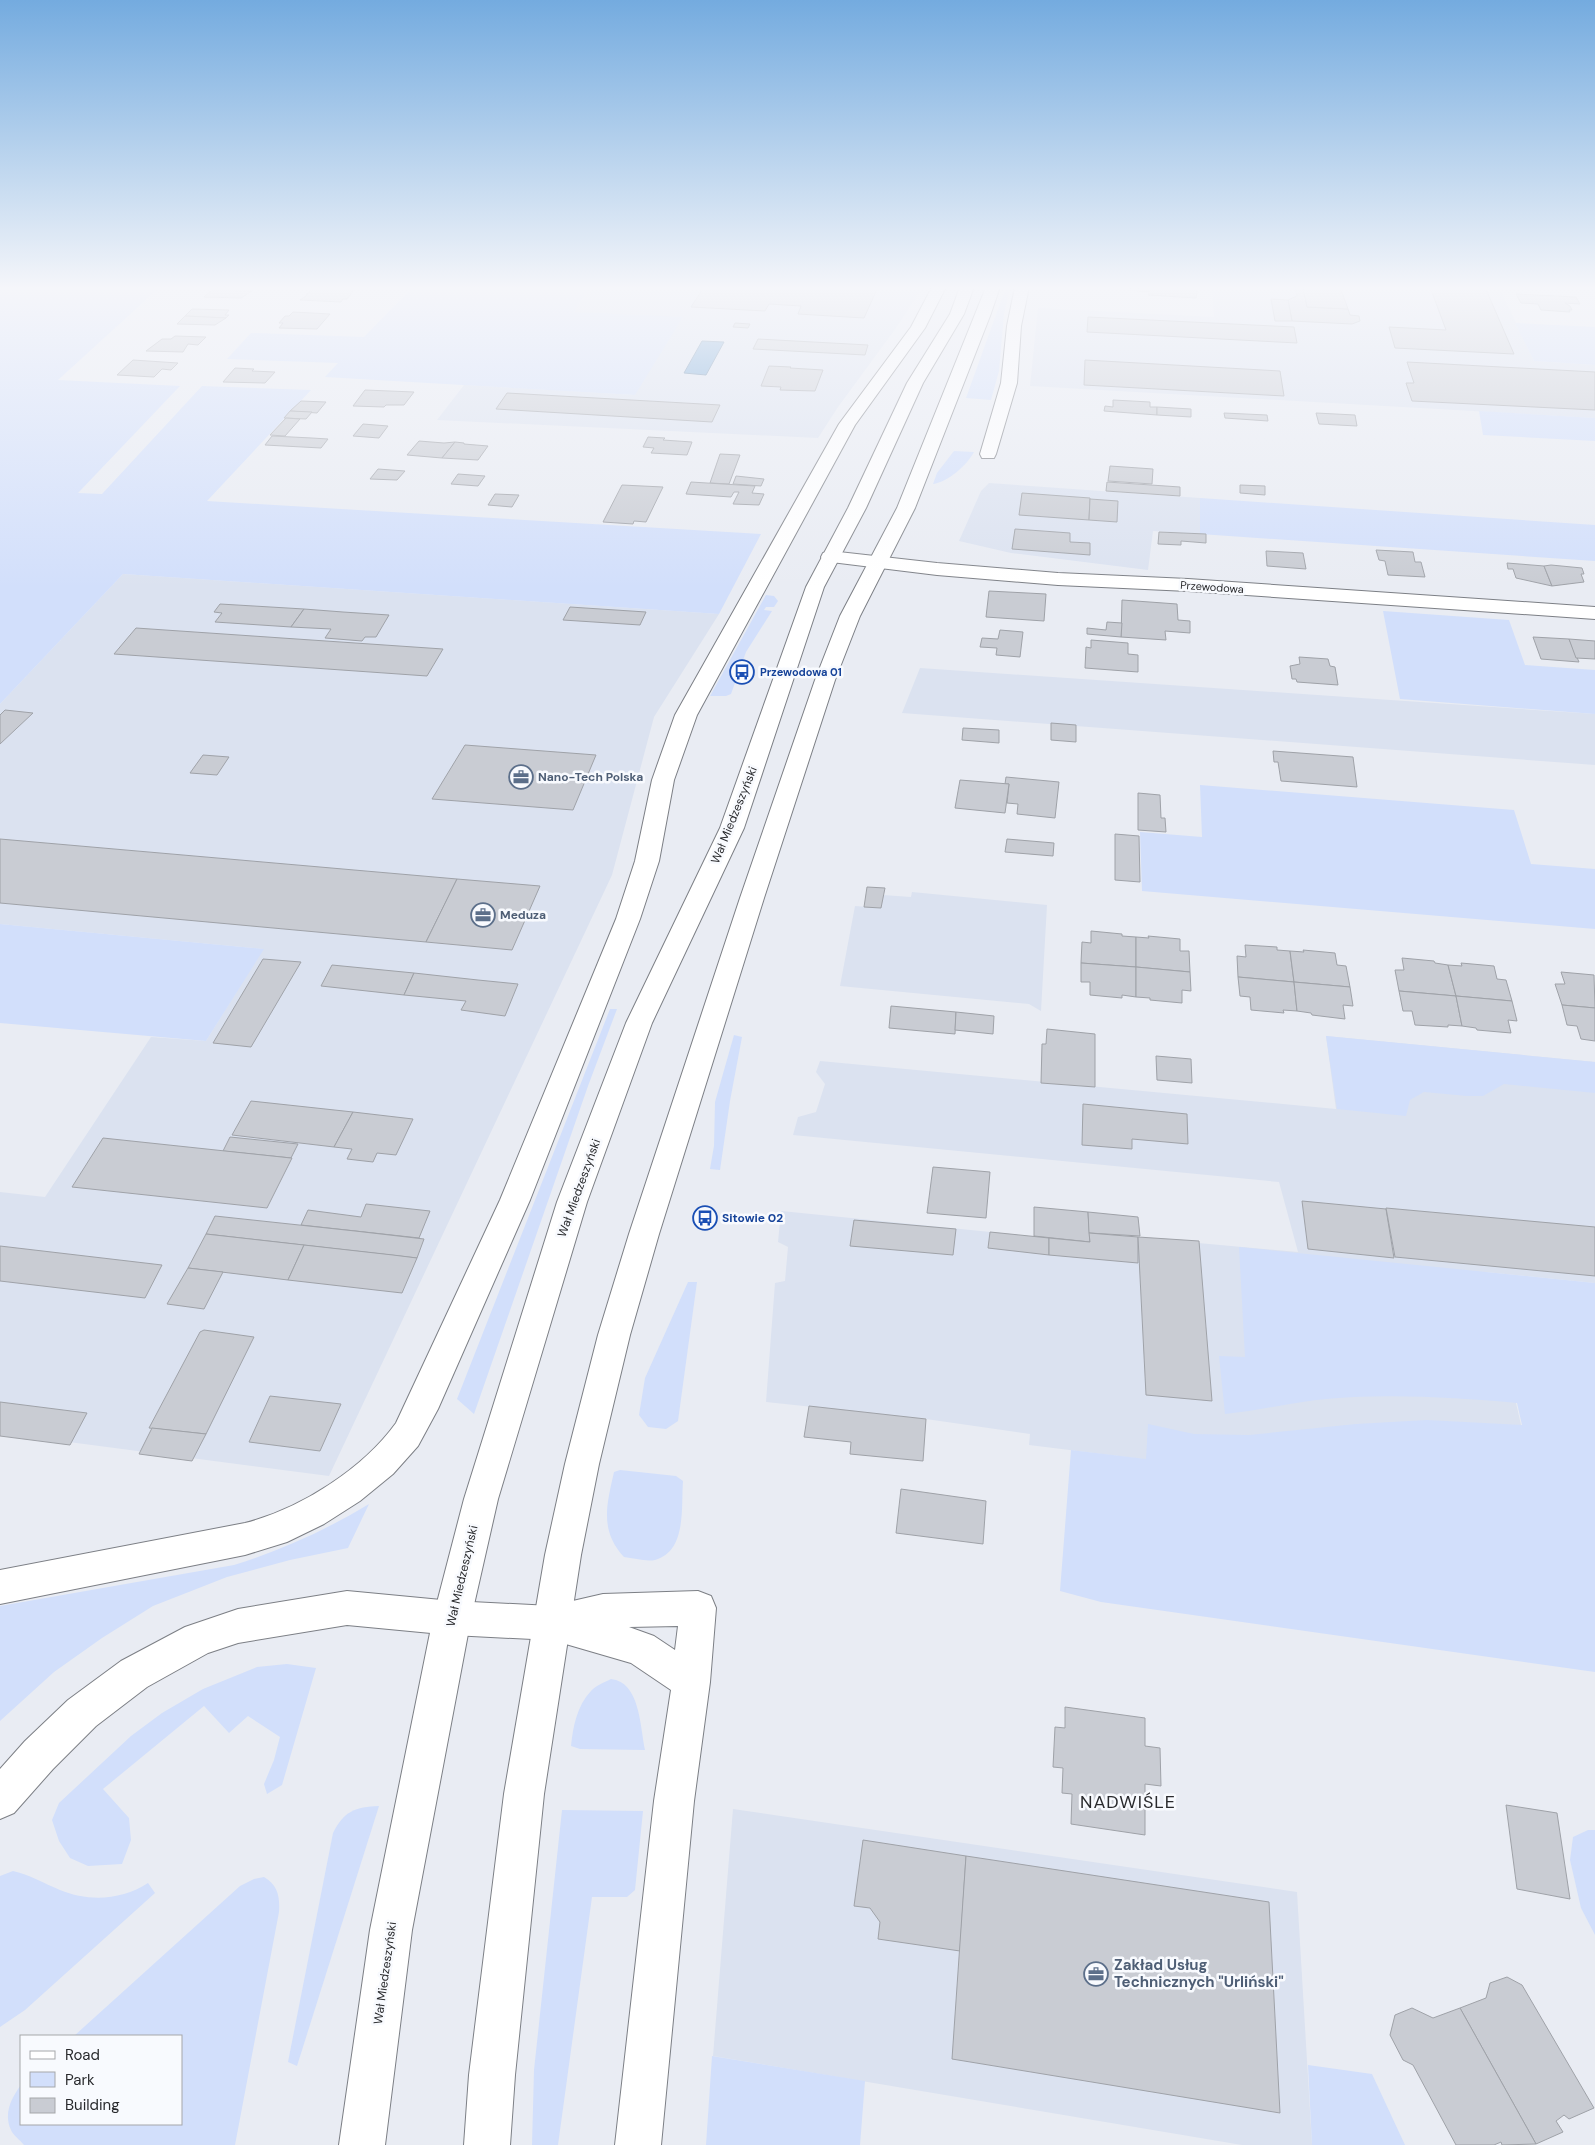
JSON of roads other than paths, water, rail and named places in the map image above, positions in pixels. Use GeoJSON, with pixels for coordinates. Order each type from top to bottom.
{"type":"FeatureCollection","features":[{"type":"Feature","properties":{"kind":"main road"},"geometry":{"type":"LineString","coordinates":[[0,1586],[245,1539],[280,1528],[314,1511],[347,1490],[366,1476],[405,1437],[421,1409],[515,1200],[628,919],[647,861],[663,780],[686,715],[847,424],[874,387]]}},
{"type":"Feature","properties":{"kind":"main road","name":"Wał Miedzeszyński"},"geometry":{"type":"LineString","coordinates":[[362,2145],[391,1930],[452,1618],[472,1532],[500,1432],[572,1202],[648,1000],[732,828],[806,609],[818,579],[857,508],[913,387]]}},
{"type":"Feature","properties":{"kind":"main road"},"geometry":{"type":"LineString","coordinates":[[487,2145],[492,2075],[524,1794],[563,1555],[582,1464],[614,1335],[644,1234],[752,898],[825,680],[850,616],[916,486],[955,387]]}},
{"type":"Feature","properties":{"kind":"main road"},"geometry":{"type":"LineString","coordinates":[[988,454],[1008,387]]}},
{"type":"Feature","properties":{"kind":"main road","name":"Przewodowa"},"geometry":{"type":"LineString","coordinates":[[830,557],[1058,579],[1188,585],[1595,613]]}},
{"type":"Feature","properties":{"kind":"main road"},"geometry":{"type":"LineString","coordinates":[[0,1799],[39,1755],[82,1712],[134,1674],[198,1639],[238,1626],[347,1608],[452,1618],[552,1623],[642,1648],[691,1682]]}},
{"type":"Feature","properties":{"kind":"main road"},"geometry":{"type":"LineString","coordinates":[[552,1623],[603,1611],[698,1608],[691,1682],[674,1801],[638,2145]]}},
{"type":"Feature","properties":{"kind":"place","name":"Przewodowa 01"},"geometry":{"type":"Point","coordinates":[742,672]}},
{"type":"Feature","properties":{"kind":"place","name":"Nano-Tech Polska"},"geometry":{"type":"Point","coordinates":[521,777]}},
{"type":"Feature","properties":{"kind":"place","name":"Meduza"},"geometry":{"type":"Point","coordinates":[483,915]}},
{"type":"Feature","properties":{"kind":"place","name":"Sitowie 02"},"geometry":{"type":"Point","coordinates":[705,1218]}},
{"type":"Feature","properties":{"kind":"place","name":"Zakład Usług Technicznych \"Urliński\""},"geometry":{"type":"Point","coordinates":[1096,1974]}},
{"type":"Feature","properties":{"kind":"district","name":"NADWIŚLE"},"geometry":{"type":"Point","coordinates":[1128,1802]}}]}
